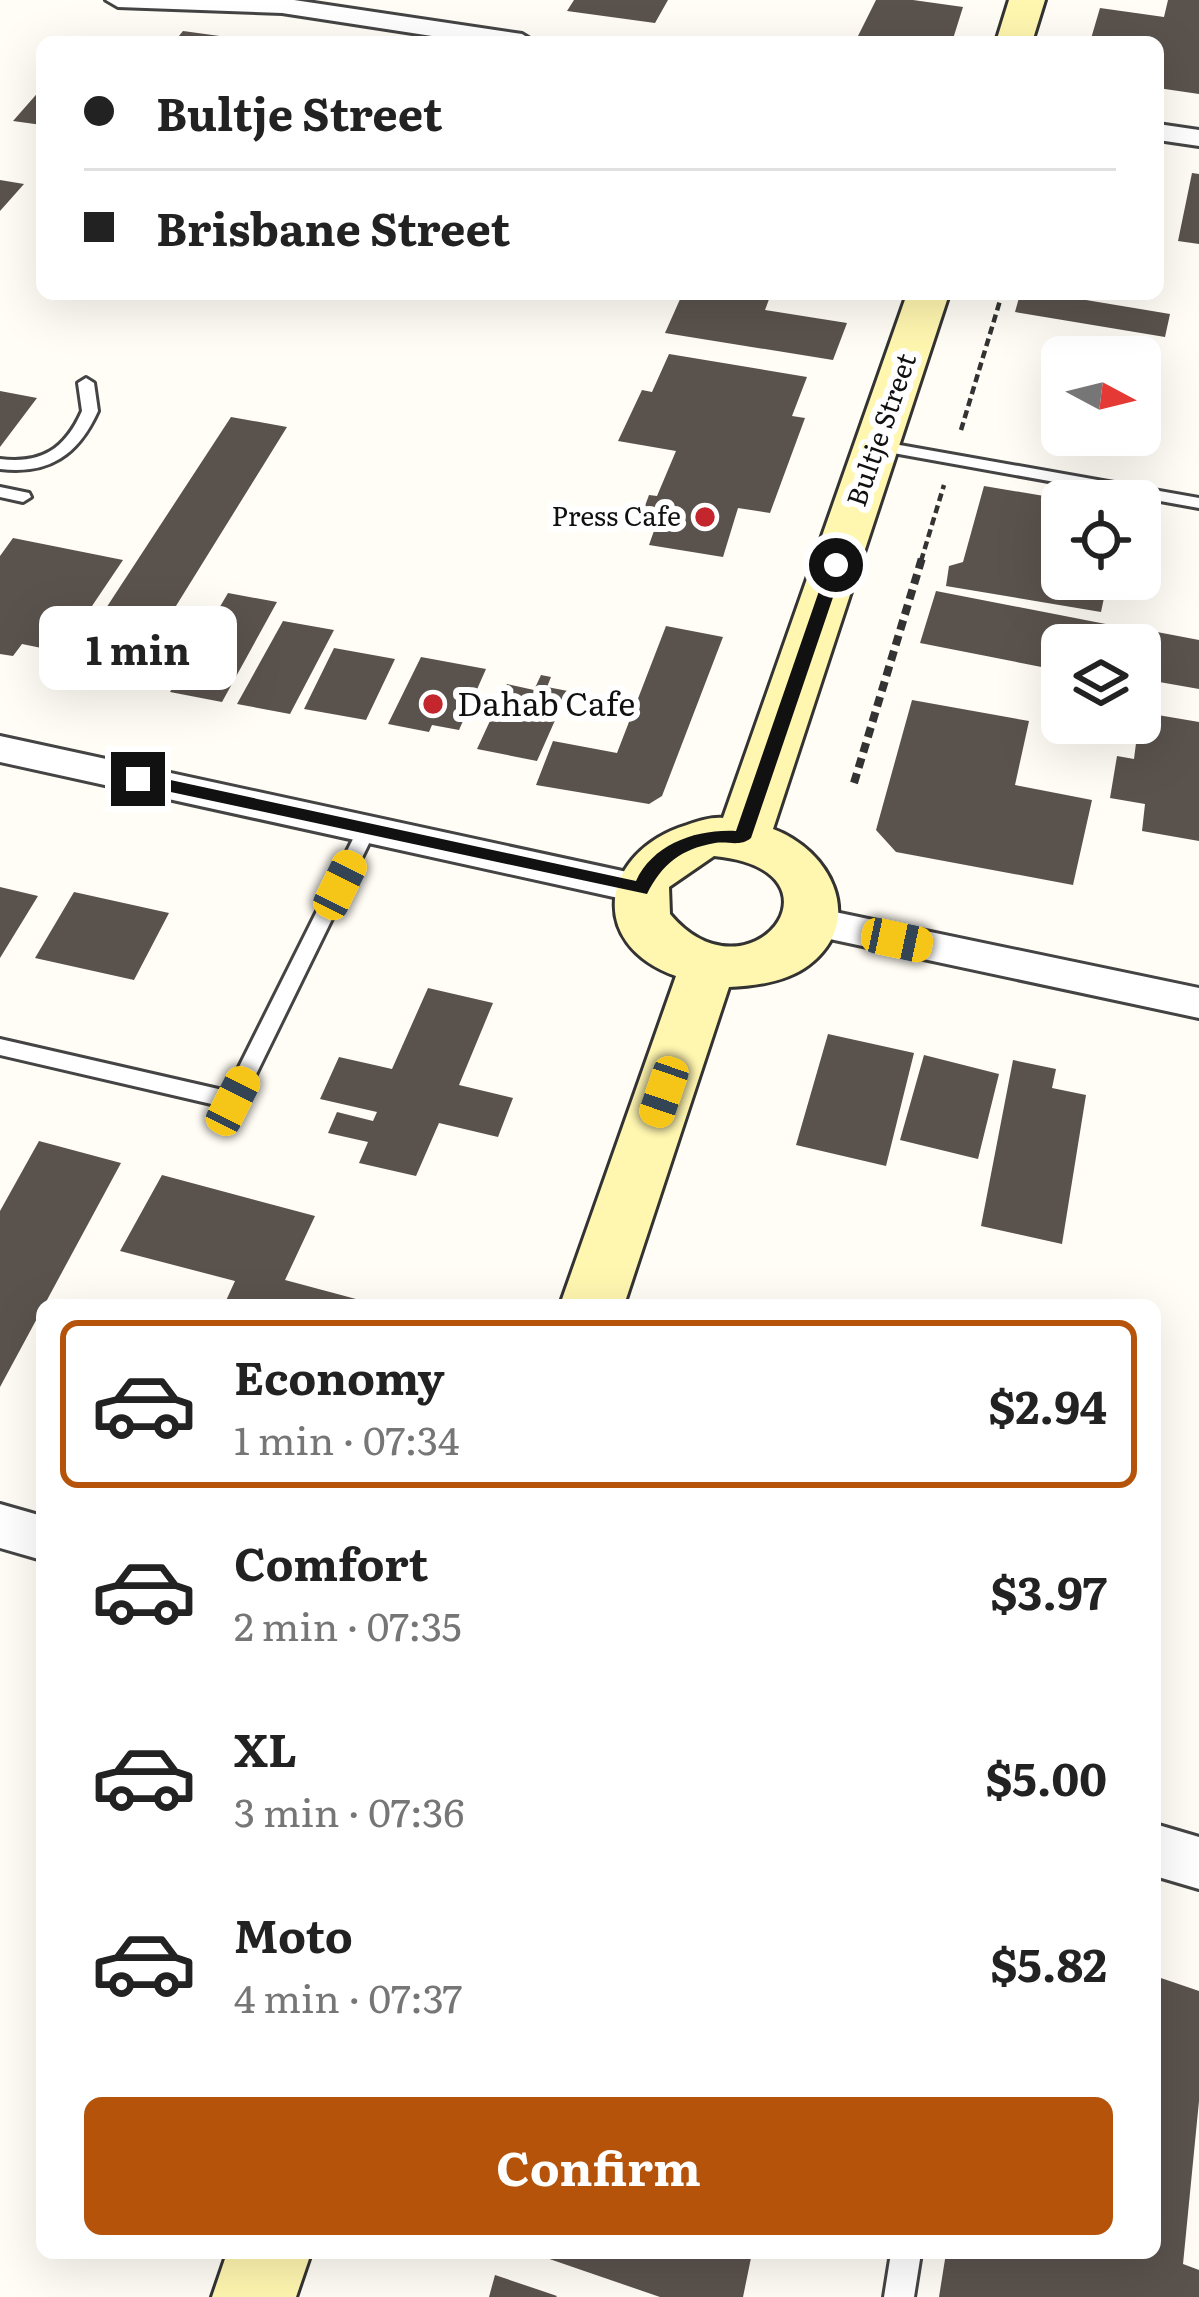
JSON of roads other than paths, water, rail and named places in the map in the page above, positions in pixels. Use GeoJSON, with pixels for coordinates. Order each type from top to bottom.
{"type":"FeatureCollection","features":[{"type":"Feature","properties":{"kind":"street"},"geometry":{"type":"LineString","coordinates":[[118,0],[280,8]]}},
{"type":"Feature","properties":{"kind":"street"},"geometry":{"type":"LineString","coordinates":[[244,0],[479,36]]}},
{"type":"Feature","properties":{"kind":"street"},"geometry":{"type":"LineString","coordinates":[[1016,36],[1027,0]]}},
{"type":"Feature","properties":{"kind":"street"},"geometry":{"type":"LineString","coordinates":[[1164,133],[1199,137]]}},
{"type":"Feature","properties":{"kind":"street","name":"Bultje Street"},"geometry":{"type":"LineString","coordinates":[[743,838],[926,300]]}},
{"type":"Feature","properties":{"kind":"street"},"geometry":{"type":"LineString","coordinates":[[0,749],[641,889]]}},
{"type":"Feature","properties":{"kind":"street"},"geometry":{"type":"LineString","coordinates":[[716,836],[771,846],[793,860],[808,879],[814,901],[811,922],[800,940],[760,963],[708,964],[663,944],[640,908],[641,889],[650,869],[666,853],[716,836]]}},
{"type":"Feature","properties":{"kind":"street"},"geometry":{"type":"LineString","coordinates":[[811,922],[1199,1003]]}},
{"type":"Feature","properties":{"kind":"street"},"geometry":{"type":"LineString","coordinates":[[594,1299],[708,964]]}},
{"type":"Feature","properties":{"kind":"street"},"geometry":{"type":"LineString","coordinates":[[0,1526],[36,1536]]}},
{"type":"Feature","properties":{"kind":"street"},"geometry":{"type":"LineString","coordinates":[[1161,1852],[1199,1863]]}},
{"type":"Feature","properties":{"kind":"street"},"geometry":{"type":"LineString","coordinates":[[254,2297],[267,2259]]}},
{"type":"Feature","properties":{"kind":"lane"},"geometry":{"type":"LineString","coordinates":[[0,464],[30,467],[59,458],[90,411],[86,383]]}},
{"type":"Feature","properties":{"kind":"lane"},"geometry":{"type":"LineString","coordinates":[[877,446],[1199,503]]}},
{"type":"Feature","properties":{"kind":"lane"},"geometry":{"type":"LineString","coordinates":[[0,492],[23,497]]}},
{"type":"Feature","properties":{"kind":"lane"},"geometry":{"type":"LineString","coordinates":[[0,1047],[233,1101],[367,829]]}},
{"type":"Feature","properties":{"kind":"lane"},"geometry":{"type":"LineString","coordinates":[[898,2297],[905,2259]]}},
{"type":"Feature","properties":{"kind":"place","name":"Press Cafe"},"geometry":{"type":"Point","coordinates":[705,517]}},
{"type":"Feature","properties":{"kind":"place","name":"Dahab Cafe"},"geometry":{"type":"Point","coordinates":[433,704]}}]}
